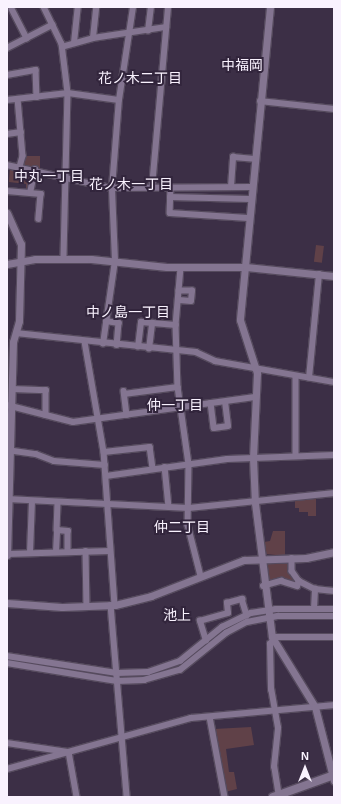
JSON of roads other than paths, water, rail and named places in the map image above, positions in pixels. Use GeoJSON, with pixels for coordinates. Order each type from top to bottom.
{"type":"FeatureCollection","features":[{"type":"Feature","properties":{"kind":"main road"},"geometry":{"type":"LineString","coordinates":[[277,796],[334,777]]}},
{"type":"Feature","properties":{"kind":"street"},"geometry":{"type":"LineString","coordinates":[[44,7],[62,47],[68,93],[64,259]]}},
{"type":"Feature","properties":{"kind":"street"},"geometry":{"type":"LineString","coordinates":[[74,43],[78,7]]}},
{"type":"Feature","properties":{"kind":"street"},"geometry":{"type":"LineString","coordinates":[[92,38],[96,7]]}},
{"type":"Feature","properties":{"kind":"street"},"geometry":{"type":"LineString","coordinates":[[103,344],[115,261],[112,188],[119,100],[133,7]]}},
{"type":"Feature","properties":{"kind":"street"},"geometry":{"type":"LineString","coordinates":[[148,31],[151,7]]}},
{"type":"Feature","properties":{"kind":"street"},"geometry":{"type":"LineString","coordinates":[[152,187],[168,7]]}},
{"type":"Feature","properties":{"kind":"street"},"geometry":{"type":"LineString","coordinates":[[270,7],[248,218],[246,267],[240,320],[257,370],[253,458],[255,503],[262,557],[263,586],[272,639],[270,675],[274,711],[278,728],[274,767],[277,796]]}},
{"type":"Feature","properties":{"kind":"street"},"geometry":{"type":"LineString","coordinates":[[11,9],[27,38]]}},
{"type":"Feature","properties":{"kind":"street"},"geometry":{"type":"LineString","coordinates":[[7,48],[52,25]]}},
{"type":"Feature","properties":{"kind":"street"},"geometry":{"type":"LineString","coordinates":[[62,47],[92,38],[129,35],[166,27]]}},
{"type":"Feature","properties":{"kind":"street"},"geometry":{"type":"LineString","coordinates":[[7,75],[36,70],[37,97]]}},
{"type":"Feature","properties":{"kind":"street"},"geometry":{"type":"LineString","coordinates":[[7,100],[68,93],[119,100]]}},
{"type":"Feature","properties":{"kind":"street"},"geometry":{"type":"LineString","coordinates":[[18,99],[21,132],[20,167]]}},
{"type":"Feature","properties":{"kind":"street"},"geometry":{"type":"LineString","coordinates":[[260,101],[334,109]]}},
{"type":"Feature","properties":{"kind":"street"},"geometry":{"type":"LineString","coordinates":[[7,134],[21,132]]}},
{"type":"Feature","properties":{"kind":"street"},"geometry":{"type":"LineString","coordinates":[[231,187],[233,157],[254,159]]}},
{"type":"Feature","properties":{"kind":"street"},"geometry":{"type":"LineString","coordinates":[[7,165],[112,188],[251,187]]}},
{"type":"Feature","properties":{"kind":"street"},"geometry":{"type":"LineString","coordinates":[[30,193],[35,170]]}},
{"type":"Feature","properties":{"kind":"street"},"geometry":{"type":"LineString","coordinates":[[171,187],[170,213],[248,218]]}},
{"type":"Feature","properties":{"kind":"street"},"geometry":{"type":"LineString","coordinates":[[7,191],[41,194],[39,219]]}},
{"type":"Feature","properties":{"kind":"street"},"geometry":{"type":"LineString","coordinates":[[170,197],[250,199]]}},
{"type":"Feature","properties":{"kind":"street"},"geometry":{"type":"LineString","coordinates":[[7,213],[21,244],[19,321],[16,333],[10,344],[12,389],[9,406],[7,554],[110,551]]}},
{"type":"Feature","properties":{"kind":"street"},"geometry":{"type":"LineString","coordinates":[[7,264],[20,261],[64,259],[115,261],[181,268],[246,267],[334,276]]}},
{"type":"Feature","properties":{"kind":"street"},"geometry":{"type":"LineString","coordinates":[[181,268],[176,325],[178,387],[189,464],[188,525],[201,576]]}},
{"type":"Feature","properties":{"kind":"street"},"geometry":{"type":"LineString","coordinates":[[309,378],[320,274]]}},
{"type":"Feature","properties":{"kind":"street"},"geometry":{"type":"LineString","coordinates":[[179,291],[192,292],[191,301],[179,300]]}},
{"type":"Feature","properties":{"kind":"street"},"geometry":{"type":"LineString","coordinates":[[106,321],[120,323],[117,345]]}},
{"type":"Feature","properties":{"kind":"street"},"geometry":{"type":"LineString","coordinates":[[138,347],[141,322],[176,325]]}},
{"type":"Feature","properties":{"kind":"street"},"geometry":{"type":"LineString","coordinates":[[149,349],[152,323]]}},
{"type":"Feature","properties":{"kind":"street"},"geometry":{"type":"LineString","coordinates":[[16,333],[176,352],[196,352],[215,362],[334,382]]}},
{"type":"Feature","properties":{"kind":"street"},"geometry":{"type":"LineString","coordinates":[[85,342],[104,452],[116,673],[127,797]]}},
{"type":"Feature","properties":{"kind":"street"},"geometry":{"type":"LineString","coordinates":[[296,376],[296,456]]}},
{"type":"Feature","properties":{"kind":"street"},"geometry":{"type":"LineString","coordinates":[[127,414],[124,393],[178,387]]}},
{"type":"Feature","properties":{"kind":"street"},"geometry":{"type":"LineString","coordinates":[[12,389],[46,390],[46,415]]}},
{"type":"Feature","properties":{"kind":"street"},"geometry":{"type":"LineString","coordinates":[[9,406],[73,422],[256,397]]}},
{"type":"Feature","properties":{"kind":"street"},"geometry":{"type":"LineString","coordinates":[[211,403],[214,428],[228,426],[225,402]]}},
{"type":"Feature","properties":{"kind":"street"},"geometry":{"type":"LineString","coordinates":[[104,452],[150,447],[153,469]]}},
{"type":"Feature","properties":{"kind":"street"},"geometry":{"type":"LineString","coordinates":[[9,451],[36,454],[54,461],[105,464]]}},
{"type":"Feature","properties":{"kind":"street"},"geometry":{"type":"LineString","coordinates":[[106,476],[189,464],[253,458],[334,455]]}},
{"type":"Feature","properties":{"kind":"street"},"geometry":{"type":"LineString","coordinates":[[165,467],[169,507]]}},
{"type":"Feature","properties":{"kind":"street"},"geometry":{"type":"LineString","coordinates":[[8,500],[106,506],[188,508],[255,503],[334,493]]}},
{"type":"Feature","properties":{"kind":"street"},"geometry":{"type":"LineString","coordinates":[[30,553],[32,502]]}},
{"type":"Feature","properties":{"kind":"street"},"geometry":{"type":"LineString","coordinates":[[56,552],[58,503]]}},
{"type":"Feature","properties":{"kind":"street"},"geometry":{"type":"LineString","coordinates":[[57,530],[68,531],[68,552]]}},
{"type":"Feature","properties":{"kind":"street"},"geometry":{"type":"LineString","coordinates":[[86,551],[87,607]]}},
{"type":"Feature","properties":{"kind":"street"},"geometry":{"type":"LineString","coordinates":[[7,603],[87,607],[113,605],[151,596],[244,560],[262,557],[292,558],[334,552]]}},
{"type":"Feature","properties":{"kind":"street"},"geometry":{"type":"LineString","coordinates":[[292,558],[292,571],[299,581],[315,589],[334,591]]}},
{"type":"Feature","properties":{"kind":"street"},"geometry":{"type":"LineString","coordinates":[[263,586],[281,580],[297,586],[299,581]]}},
{"type":"Feature","properties":{"kind":"street"},"geometry":{"type":"LineString","coordinates":[[314,609],[315,589]]}},
{"type":"Feature","properties":{"kind":"street"},"geometry":{"type":"LineString","coordinates":[[206,641],[200,621],[228,613],[227,603],[242,599],[247,615]]}},
{"type":"Feature","properties":{"kind":"street"},"geometry":{"type":"LineString","coordinates":[[7,656],[116,673],[166,668],[188,657],[222,627],[247,615],[314,609],[334,609]]}},
{"type":"Feature","properties":{"kind":"street"},"geometry":{"type":"LineString","coordinates":[[7,663],[117,680],[144,680],[170,674],[190,664],[235,628],[267,614],[334,616]]}},
{"type":"Feature","properties":{"kind":"street"},"geometry":{"type":"LineString","coordinates":[[272,639],[334,637]]}},
{"type":"Feature","properties":{"kind":"street"},"geometry":{"type":"LineString","coordinates":[[272,639],[315,707],[334,777]]}},
{"type":"Feature","properties":{"kind":"street"},"geometry":{"type":"LineString","coordinates":[[7,769],[176,721],[210,716],[334,705]]}},
{"type":"Feature","properties":{"kind":"street"},"geometry":{"type":"LineString","coordinates":[[210,716],[225,797]]}},
{"type":"Feature","properties":{"kind":"street"},"geometry":{"type":"LineString","coordinates":[[7,742],[69,752]]}},
{"type":"Feature","properties":{"kind":"street"},"geometry":{"type":"LineString","coordinates":[[69,752],[77,797]]}},
{"type":"Feature","properties":{"kind":"district","name":"中福岡"},"geometry":{"type":"Point","coordinates":[242,65]}},
{"type":"Feature","properties":{"kind":"district","name":"花ノ木二丁目"},"geometry":{"type":"Point","coordinates":[140,78]}},
{"type":"Feature","properties":{"kind":"district","name":"中丸一丁目"},"geometry":{"type":"Point","coordinates":[49,176]}},
{"type":"Feature","properties":{"kind":"district","name":"花ノ木一丁目"},"geometry":{"type":"Point","coordinates":[131,184]}},
{"type":"Feature","properties":{"kind":"district","name":"中ノ島一丁目"},"geometry":{"type":"Point","coordinates":[128,312]}},
{"type":"Feature","properties":{"kind":"district","name":"仲一丁目"},"geometry":{"type":"Point","coordinates":[175,405]}},
{"type":"Feature","properties":{"kind":"district","name":"仲二丁目"},"geometry":{"type":"Point","coordinates":[182,527]}},
{"type":"Feature","properties":{"kind":"district","name":"池上"},"geometry":{"type":"Point","coordinates":[177,615]}}]}
